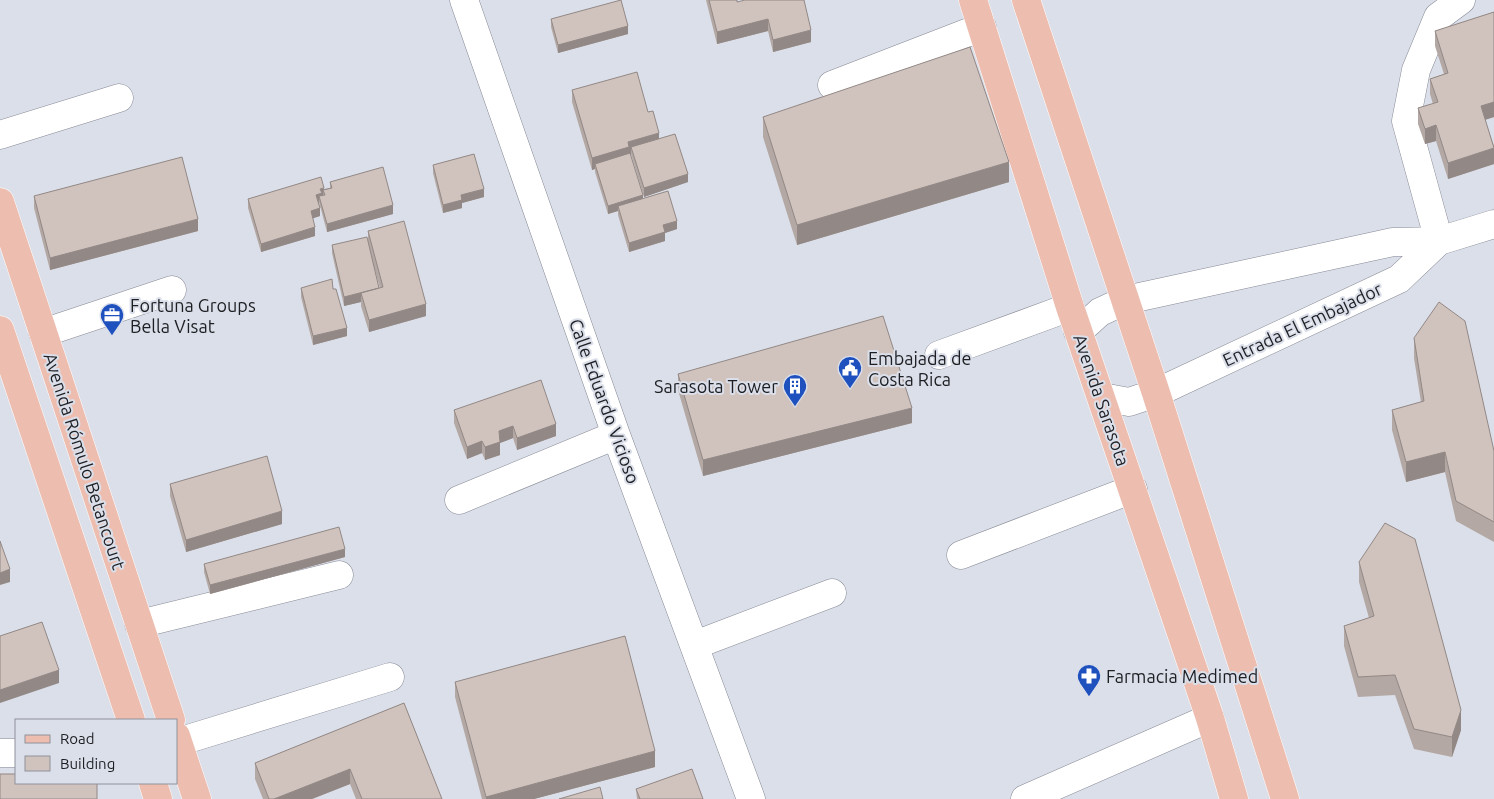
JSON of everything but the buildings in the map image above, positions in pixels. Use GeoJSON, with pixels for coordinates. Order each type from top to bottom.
{"type":"FeatureCollection","features":[{"type":"Feature","properties":{"kind":"main road","name":"Avenida Sarasota"},"geometry":{"type":"LineString","coordinates":[[973,0],[1074,319],[1210,718],[1234,799]]}},
{"type":"Feature","properties":{"kind":"main road"},"geometry":{"type":"LineString","coordinates":[[1026,0],[1126,300],[1285,799]]}},
{"type":"Feature","properties":{"kind":"main road","name":"Avenida Rómulo Betancourt"},"geometry":{"type":"LineString","coordinates":[[0,202],[170,719]]}},
{"type":"Feature","properties":{"kind":"main road"},"geometry":{"type":"LineString","coordinates":[[0,330],[131,719]]}},
{"type":"Feature","properties":{"kind":"main road","name":"Avenida Rómulo Betancourt"},"geometry":{"type":"LineString","coordinates":[[178,742],[197,799]]}},
{"type":"Feature","properties":{"kind":"main road"},"geometry":{"type":"LineString","coordinates":[[152,784],[158,799]]}},
{"type":"Feature","properties":{"kind":"street","name":"Calle Eduardo Vicioso"},"geometry":{"type":"LineString","coordinates":[[464,0],[616,435],[752,799]]}},
{"type":"Feature","properties":{"kind":"street"},"geometry":{"type":"LineString","coordinates":[[1439,241],[1406,121],[1416,70],[1438,16],[1461,0]]}},
{"type":"Feature","properties":{"kind":"street"},"geometry":{"type":"LineString","coordinates":[[832,85],[982,27]]}},
{"type":"Feature","properties":{"kind":"street"},"geometry":{"type":"LineString","coordinates":[[0,136],[119,98]]}},
{"type":"Feature","properties":{"kind":"street","name":"Entrada El Embajador"},"geometry":{"type":"LineString","coordinates":[[1074,319],[1100,312],[1126,300],[1393,242],[1439,241],[1494,224]]}},
{"type":"Feature","properties":{"kind":"street","name":"Entrada El Embajador"},"geometry":{"type":"LineString","coordinates":[[1102,397],[1129,402],[1156,393],[1399,279],[1439,241]]}},
{"type":"Feature","properties":{"kind":"street"},"geometry":{"type":"LineString","coordinates":[[43,333],[172,290]]}},
{"type":"Feature","properties":{"kind":"street"},"geometry":{"type":"LineString","coordinates":[[939,355],[1074,319]]}},
{"type":"Feature","properties":{"kind":"street"},"geometry":{"type":"LineString","coordinates":[[459,500],[616,435]]}},
{"type":"Feature","properties":{"kind":"street"},"geometry":{"type":"LineString","coordinates":[[961,555],[1133,489]]}},
{"type":"Feature","properties":{"kind":"street"},"geometry":{"type":"LineString","coordinates":[[139,624],[339,575]]}},
{"type":"Feature","properties":{"kind":"street"},"geometry":{"type":"LineString","coordinates":[[694,645],[832,593]]}},
{"type":"Feature","properties":{"kind":"street"},"geometry":{"type":"LineString","coordinates":[[178,732],[390,677]]}},
{"type":"Feature","properties":{"kind":"street"},"geometry":{"type":"LineString","coordinates":[[1033,797],[1210,718]]}},
{"type":"Feature","properties":{"kind":"street"},"geometry":{"type":"LineString","coordinates":[[0,753],[15,753]]}},
{"type":"Feature","properties":{"kind":"place","name":"Fortuna Groups Bella Visat"},"geometry":{"type":"Point","coordinates":[112,336]}},
{"type":"Feature","properties":{"kind":"place","name":"Embajada de Costa Rica"},"geometry":{"type":"Point","coordinates":[850,389]}},
{"type":"Feature","properties":{"kind":"place","name":"Sarasota Tower"},"geometry":{"type":"Point","coordinates":[795,407]}},
{"type":"Feature","properties":{"kind":"place","name":"Farmacia Medimed"},"geometry":{"type":"Point","coordinates":[1089,697]}}]}
